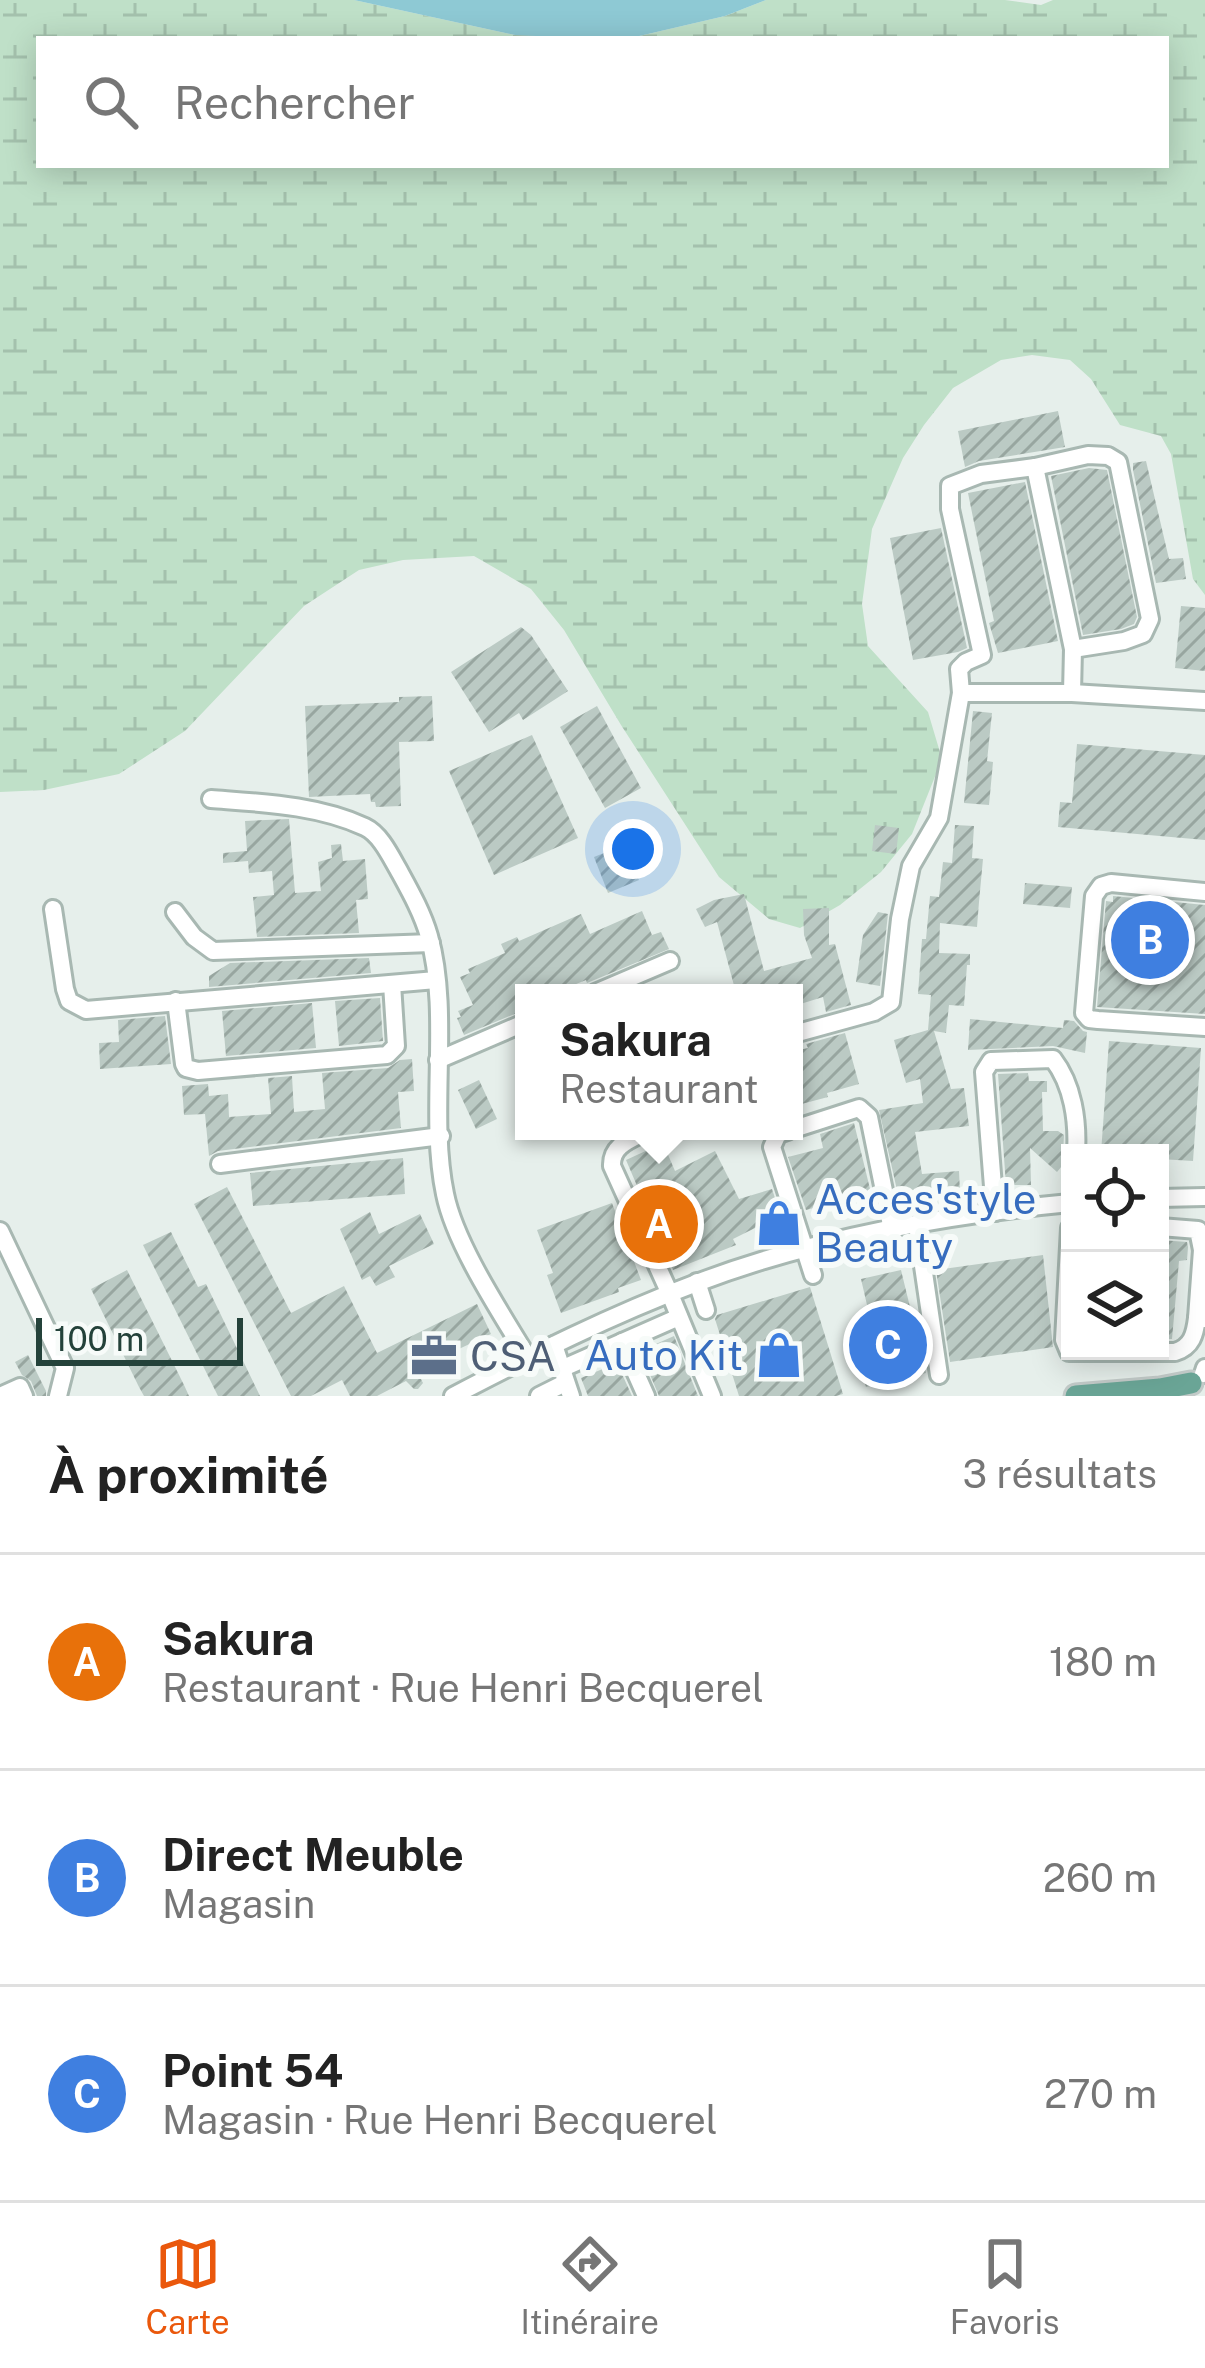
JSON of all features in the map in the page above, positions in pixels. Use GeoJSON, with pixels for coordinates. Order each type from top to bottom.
{"type":"FeatureCollection","features":[{"type":"Feature","properties":{"kind":"main road"},"geometry":{"type":"LineString","coordinates":[[1076,1396],[1198,1379]]}},
{"type":"Feature","properties":{"kind":"street"},"geometry":{"type":"LineString","coordinates":[[803,1032],[874,1012],[891,1002],[911,866],[939,818],[961,693],[959,669],[982,655],[950,509],[950,486],[981,474],[1088,455],[1108,456],[1118,463],[1150,619],[1143,634],[1072,649]]}},
{"type":"Feature","properties":{"kind":"street"},"geometry":{"type":"LineString","coordinates":[[1035,466],[1072,649],[1072,693]]}},
{"type":"Feature","properties":{"kind":"street"},"geometry":{"type":"LineString","coordinates":[[961,693],[1205,700]]}},
{"type":"Feature","properties":{"kind":"street"},"geometry":{"type":"LineString","coordinates":[[211,799],[280,804],[370,829],[417,903],[431,943],[436,980],[445,1195],[485,1285],[528,1358]]}},
{"type":"Feature","properties":{"kind":"street"},"geometry":{"type":"LineString","coordinates":[[1205,892],[1101,886],[1094,896],[1084,1013],[1098,1021],[1205,1027]]}},
{"type":"Feature","properties":{"kind":"street"},"geometry":{"type":"LineString","coordinates":[[53,910],[69,1001],[86,1010],[436,980]]}},
{"type":"Feature","properties":{"kind":"street"},"geometry":{"type":"LineString","coordinates":[[176,912],[194,937],[213,951],[431,943]]}},
{"type":"Feature","properties":{"kind":"street"},"geometry":{"type":"LineString","coordinates":[[616,984],[670,961]]}},
{"type":"Feature","properties":{"kind":"street"},"geometry":{"type":"LineString","coordinates":[[176,1001],[184,1064],[198,1071],[387,1055],[396,1046],[392,984]]}},
{"type":"Feature","properties":{"kind":"street"},"geometry":{"type":"LineString","coordinates":[[437,1060],[515,1027]]}},
{"type":"Feature","properties":{"kind":"street"},"geometry":{"type":"LineString","coordinates":[[995,1212],[984,1072],[991,1061],[1053,1059],[1064,1073],[1072,1103],[1075,1144]]}},
{"type":"Feature","properties":{"kind":"street"},"geometry":{"type":"LineString","coordinates":[[803,1126],[859,1108],[869,1118],[892,1230]]}},
{"type":"Feature","properties":{"kind":"street"},"geometry":{"type":"LineString","coordinates":[[220,1164],[441,1136]]}},
{"type":"Feature","properties":{"kind":"street"},"geometry":{"type":"LineString","coordinates":[[629,1140],[614,1152],[612,1166],[712,1396]]}},
{"type":"Feature","properties":{"kind":"street"},"geometry":{"type":"LineString","coordinates":[[775,1140],[772,1147],[813,1274]]}},
{"type":"Feature","properties":{"kind":"street"},"geometry":{"type":"LineString","coordinates":[[1169,1198],[1205,1197]]}},
{"type":"Feature","properties":{"kind":"street"},"geometry":{"type":"LineString","coordinates":[[453,1396],[488,1388],[528,1358],[697,1282],[804,1248],[1061,1199]]}},
{"type":"Feature","properties":{"kind":"street"},"geometry":{"type":"LineString","coordinates":[[917,1226],[938,1375]]}},
{"type":"Feature","properties":{"kind":"street"},"geometry":{"type":"LineString","coordinates":[[1069,1252],[1064,1340],[1069,1352],[1175,1352],[1183,1350],[1201,1319],[1203,1250],[1198,1230],[1169,1228]]}},
{"type":"Feature","properties":{"kind":"street"},"geometry":{"type":"LineString","coordinates":[[0,1231],[65,1368],[58,1396]]}},
{"type":"Feature","properties":{"kind":"street"},"geometry":{"type":"LineString","coordinates":[[697,1282],[706,1310]]}},
{"type":"Feature","properties":{"kind":"street"},"geometry":{"type":"LineString","coordinates":[[539,1396],[566,1383],[618,1344],[679,1317]]}},
{"type":"Feature","properties":{"kind":"street"},"geometry":{"type":"LineString","coordinates":[[603,1322],[646,1396]]}},
{"type":"Feature","properties":{"kind":"street"},"geometry":{"type":"LineString","coordinates":[[554,1345],[566,1383]]}},
{"type":"Feature","properties":{"kind":"street"},"geometry":{"type":"LineString","coordinates":[[0,1396],[20,1387],[24,1396]]}},
{"type":"Feature","properties":{"kind":"green space"},"geometry":{"type":"Polygon","coordinates":[[[0,0],[354,0],[515,35],[575,36],[36,36],[36,168],[1169,168],[1169,36],[639,36],[725,16],[766,0],[1005,0],[1041,5],[1053,0],[1205,0],[1205,595],[1193,579],[1171,454],[1161,436],[1120,425],[1091,379],[1070,360],[1032,355],[1001,360],[953,388],[903,458],[872,529],[862,604],[868,646],[928,712],[942,759],[912,834],[881,872],[840,905],[800,928],[769,919],[719,877],[564,630],[531,589],[474,556],[403,560],[359,570],[304,606],[185,731],[119,774],[44,790],[0,792],[0,0]]]}},
{"type":"Feature","properties":{"kind":"water"},"geometry":{"type":"Polygon","coordinates":[[[354,0],[766,0],[725,16],[639,36],[515,35],[354,0]]]}},
{"type":"Feature","properties":{"kind":"building"},"geometry":{"type":"Polygon","coordinates":[[[1058,411],[1065,447],[965,467],[958,431],[1058,411]]]}},
{"type":"Feature","properties":{"kind":"building"},"geometry":{"type":"Polygon","coordinates":[[[1146,461],[1169,559],[1183,558],[1186,579],[1156,583],[1133,470],[1133,463],[1146,461]]]}},
{"type":"Feature","properties":{"kind":"building"},"geometry":{"type":"Polygon","coordinates":[[[1089,468],[1107,470],[1137,617],[1134,624],[1121,629],[1083,635],[1051,476],[1089,468]]]}},
{"type":"Feature","properties":{"kind":"building"},"geometry":{"type":"Polygon","coordinates":[[[1025,482],[1058,641],[998,653],[968,493],[1025,482]]]}},
{"type":"Feature","properties":{"kind":"building"},"geometry":{"type":"Polygon","coordinates":[[[941,528],[967,648],[913,660],[890,538],[941,528]]]}},
{"type":"Feature","properties":{"kind":"building"},"geometry":{"type":"Polygon","coordinates":[[[1181,606],[1205,608],[1205,671],[1175,668],[1181,606]]]}},
{"type":"Feature","properties":{"kind":"building"},"geometry":{"type":"Polygon","coordinates":[[[521,627],[568,691],[523,720],[519,713],[489,732],[451,672],[521,627]]]}},
{"type":"Feature","properties":{"kind":"building"},"geometry":{"type":"Polygon","coordinates":[[[432,696],[434,741],[399,742],[401,806],[376,807],[370,794],[309,797],[305,706],[432,696]]]}},
{"type":"Feature","properties":{"kind":"building"},"geometry":{"type":"Polygon","coordinates":[[[597,706],[641,788],[605,808],[560,727],[597,706]]]}},
{"type":"Feature","properties":{"kind":"building"},"geometry":{"type":"Polygon","coordinates":[[[973,711],[992,713],[989,805],[964,803],[973,711]]]}},
{"type":"Feature","properties":{"kind":"building"},"geometry":{"type":"Polygon","coordinates":[[[532,735],[578,838],[494,875],[449,771],[532,735]]]}},
{"type":"Feature","properties":{"kind":"building"},"geometry":{"type":"Polygon","coordinates":[[[1077,744],[1205,755],[1205,840],[1058,827],[1060,802],[1072,803],[1077,744]]]}},
{"type":"Feature","properties":{"kind":"building"},"geometry":{"type":"Polygon","coordinates":[[[289,819],[295,893],[321,891],[318,862],[332,858],[331,845],[341,844],[343,861],[365,859],[368,899],[356,900],[359,933],[257,937],[253,897],[274,895],[272,871],[249,873],[248,861],[223,863],[223,853],[247,851],[245,821],[289,819]]]}},
{"type":"Feature","properties":{"kind":"building"},"geometry":{"type":"Polygon","coordinates":[[[875,825],[899,828],[896,854],[872,851],[875,825]]]}},
{"type":"Feature","properties":{"kind":"building"},"geometry":{"type":"Polygon","coordinates":[[[955,825],[974,826],[972,858],[983,859],[977,927],[940,923],[939,953],[970,954],[970,965],[964,1006],[949,1005],[946,1033],[934,1031],[951,1089],[964,1088],[969,1126],[915,1132],[922,1174],[959,1171],[960,1192],[899,1199],[879,1110],[923,1103],[920,1079],[906,1083],[894,1040],[928,1030],[931,995],[918,994],[922,939],[926,939],[930,896],[939,897],[943,862],[952,863],[955,825]]]}},
{"type":"Feature","properties":{"kind":"building"},"geometry":{"type":"Polygon","coordinates":[[[624,845],[639,880],[608,893],[594,857],[624,845]]]}},
{"type":"Feature","properties":{"kind":"building"},"geometry":{"type":"Polygon","coordinates":[[[1025,883],[1072,887],[1070,908],[1023,904],[1025,883]]]}},
{"type":"Feature","properties":{"kind":"building"},"geometry":{"type":"Polygon","coordinates":[[[744,894],[764,971],[812,958],[804,935],[803,909],[829,908],[829,945],[835,944],[851,1005],[826,1012],[823,997],[803,1003],[803,984],[734,984],[717,922],[705,927],[696,909],[744,894]]]}},
{"type":"Feature","properties":{"kind":"building"},"geometry":{"type":"Polygon","coordinates":[[[1113,896],[1205,905],[1205,1014],[1097,1007],[1106,901],[1113,902],[1113,896]]]}},
{"type":"Feature","properties":{"kind":"building"},"geometry":{"type":"Polygon","coordinates":[[[642,911],[652,935],[661,932],[669,949],[587,983],[515,984],[515,1014],[464,1035],[457,1018],[461,1017],[458,1011],[473,1005],[460,977],[470,973],[468,969],[505,953],[501,944],[581,914],[590,934],[642,911]]]}},
{"type":"Feature","properties":{"kind":"building"},"geometry":{"type":"Polygon","coordinates":[[[878,912],[888,914],[880,986],[856,982],[863,935],[878,912]]]}},
{"type":"Feature","properties":{"kind":"building"},"geometry":{"type":"Polygon","coordinates":[[[369,958],[371,973],[209,987],[209,976],[230,963],[369,958]]]}},
{"type":"Feature","properties":{"kind":"building"},"geometry":{"type":"Polygon","coordinates":[[[380,998],[383,1041],[339,1046],[335,1001],[380,998]]]}},
{"type":"Feature","properties":{"kind":"building"},"geometry":{"type":"Polygon","coordinates":[[[312,1003],[316,1048],[226,1056],[222,1011],[312,1003]]]}},
{"type":"Feature","properties":{"kind":"building"},"geometry":{"type":"Polygon","coordinates":[[[165,1016],[171,1064],[100,1069],[99,1043],[119,1042],[118,1020],[165,1016]]]}},
{"type":"Feature","properties":{"kind":"building"},"geometry":{"type":"Polygon","coordinates":[[[970,1019],[1063,1028],[1064,1020],[1074,1021],[1087,1032],[1085,1053],[1053,1046],[968,1050],[970,1019]]]}},
{"type":"Feature","properties":{"kind":"building"},"geometry":{"type":"Polygon","coordinates":[[[845,1033],[859,1084],[803,1104],[806,1044],[845,1033]]]}},
{"type":"Feature","properties":{"kind":"building"},"geometry":{"type":"Polygon","coordinates":[[[1109,1041],[1201,1048],[1193,1161],[1169,1160],[1169,1144],[1102,1144],[1109,1041]]]}},
{"type":"Feature","properties":{"kind":"building"},"geometry":{"type":"Polygon","coordinates":[[[412,1059],[414,1091],[398,1092],[401,1128],[218,1151],[209,1156],[205,1114],[184,1115],[182,1086],[208,1084],[209,1096],[228,1094],[229,1117],[271,1114],[268,1078],[292,1076],[294,1112],[325,1109],[322,1073],[388,1068],[412,1059]]]}},
{"type":"Feature","properties":{"kind":"building"},"geometry":{"type":"Polygon","coordinates":[[[1028,1073],[1029,1081],[1047,1081],[1047,1092],[1042,1092],[1043,1131],[1064,1135],[1057,1172],[1030,1148],[1031,1185],[1006,1185],[998,1074],[1028,1073]]]}},
{"type":"Feature","properties":{"kind":"building"},"geometry":{"type":"Polygon","coordinates":[[[479,1080],[497,1119],[476,1129],[458,1090],[479,1080]]]}},
{"type":"Feature","properties":{"kind":"building"},"geometry":{"type":"Polygon","coordinates":[[[854,1123],[871,1193],[806,1210],[788,1157],[823,1148],[820,1134],[854,1123]]]}},
{"type":"Feature","properties":{"kind":"building"},"geometry":{"type":"Polygon","coordinates":[[[663,1143],[675,1171],[715,1151],[739,1199],[772,1189],[784,1225],[765,1230],[763,1224],[733,1239],[736,1245],[673,1270],[626,1160],[663,1143]]]}},
{"type":"Feature","properties":{"kind":"building"},"geometry":{"type":"Polygon","coordinates":[[[403,1158],[405,1194],[253,1206],[250,1173],[403,1158]]]}},
{"type":"Feature","properties":{"kind":"building"},"geometry":{"type":"Polygon","coordinates":[[[227,1187],[291,1313],[344,1286],[377,1353],[477,1304],[491,1334],[416,1369],[423,1383],[418,1389],[406,1381],[377,1396],[350,1396],[342,1380],[311,1396],[291,1396],[194,1204],[227,1187]]]}},
{"type":"Feature","properties":{"kind":"building"},"geometry":{"type":"Polygon","coordinates":[[[612,1203],[641,1280],[561,1313],[537,1230],[612,1203]]]}},
{"type":"Feature","properties":{"kind":"building"},"geometry":{"type":"Polygon","coordinates":[[[370,1212],[379,1234],[420,1214],[434,1244],[389,1266],[395,1277],[376,1286],[370,1276],[362,1280],[340,1229],[370,1212]]]}},
{"type":"Feature","properties":{"kind":"building"},"geometry":{"type":"Polygon","coordinates":[[[171,1232],[198,1287],[206,1284],[260,1396],[218,1396],[143,1245],[171,1232]]]}},
{"type":"Feature","properties":{"kind":"building"},"geometry":{"type":"Polygon","coordinates":[[[1169,1241],[1187,1242],[1188,1247],[1187,1260],[1179,1261],[1172,1339],[1169,1241]]]}},
{"type":"Feature","properties":{"kind":"building"},"geometry":{"type":"Polygon","coordinates":[[[1043,1255],[1053,1347],[950,1362],[936,1270],[1043,1255]]]}},
{"type":"Feature","properties":{"kind":"building"},"geometry":{"type":"Polygon","coordinates":[[[127,1270],[189,1396],[144,1396],[139,1387],[91,1289],[127,1270]]]}},
{"type":"Feature","properties":{"kind":"building"},"geometry":{"type":"Polygon","coordinates":[[[901,1270],[926,1373],[866,1387],[850,1323],[870,1318],[861,1279],[901,1270]]]}},
{"type":"Feature","properties":{"kind":"building","name":"Auto Kit"},"geometry":{"type":"Polygon","coordinates":[[[810,1287],[843,1394],[739,1396],[717,1315],[810,1287]]]}},
{"type":"Feature","properties":{"kind":"building"},"geometry":{"type":"Polygon","coordinates":[[[674,1336],[698,1396],[659,1396],[640,1351],[674,1336]]]}},
{"type":"Feature","properties":{"kind":"building"},"geometry":{"type":"Polygon","coordinates":[[[28,1355],[46,1396],[37,1396],[15,1362],[28,1355]]]}},
{"type":"Feature","properties":{"kind":"building"},"geometry":{"type":"Polygon","coordinates":[[[617,1363],[632,1396],[588,1396],[581,1378],[617,1363]]]}},
{"type":"Feature","properties":{"kind":"place","name":"Direct Meuble"},"geometry":{"type":"Point","coordinates":[1150,940]}},
{"type":"Feature","properties":{"kind":"place","name":"Acces'style Beauty"},"geometry":{"type":"Point","coordinates":[779,1223]}},
{"type":"Feature","properties":{"kind":"place","name":"Sakura"},"geometry":{"type":"Point","coordinates":[659,1224]}},
{"type":"Feature","properties":{"kind":"place","name":"Point 54"},"geometry":{"type":"Point","coordinates":[888,1345]}},
{"type":"Feature","properties":{"kind":"place","name":"Auto Kit"},"geometry":{"type":"Point","coordinates":[779,1355]}},
{"type":"Feature","properties":{"kind":"place","name":"CSA"},"geometry":{"type":"Point","coordinates":[434,1356]}}]}
